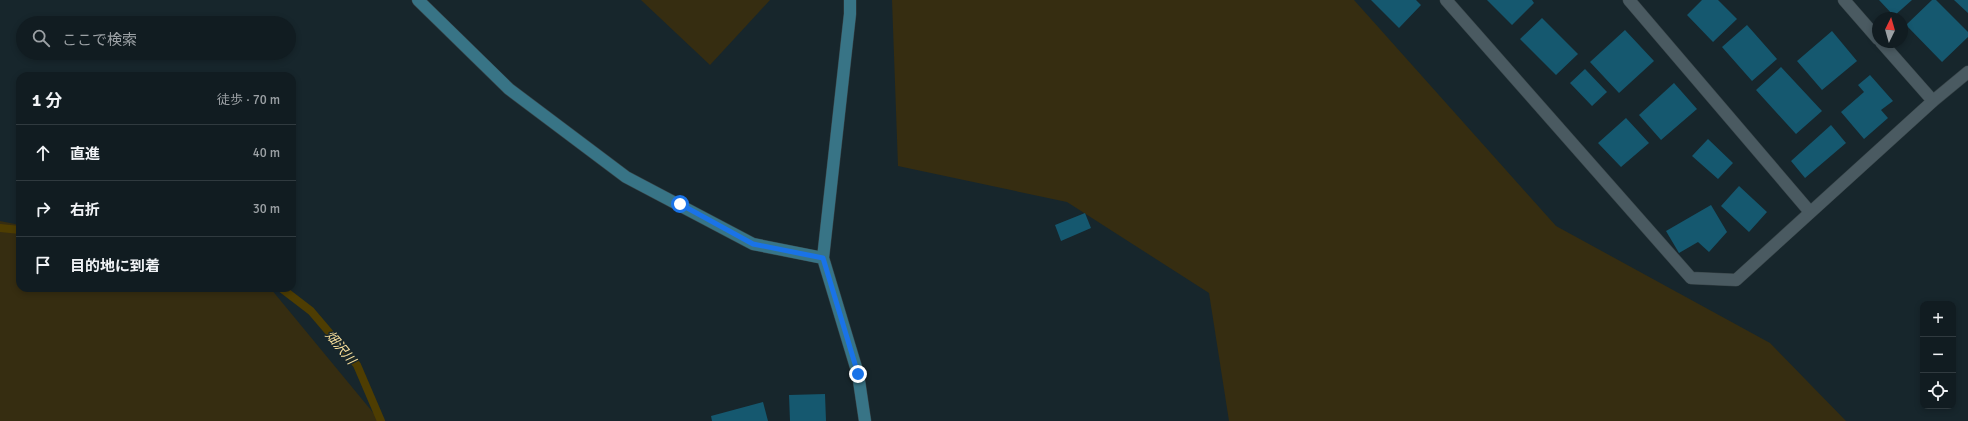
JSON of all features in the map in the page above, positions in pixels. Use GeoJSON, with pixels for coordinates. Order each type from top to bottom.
{"type":"FeatureCollection","features":[{"type":"Feature","properties":{"kind":"street"},"geometry":{"type":"LineString","coordinates":[[418,0],[509,89],[626,177],[753,244],[823,258]]}},
{"type":"Feature","properties":{"kind":"street"},"geometry":{"type":"LineString","coordinates":[[850,0],[850,14],[823,258],[858,374],[865,421]]}},
{"type":"Feature","properties":{"kind":"street"},"geometry":{"type":"LineString","coordinates":[[1446,0],[1691,278],[1736,280],[1933,101],[1968,72]]}},
{"type":"Feature","properties":{"kind":"street"},"geometry":{"type":"LineString","coordinates":[[1629,0],[1810,212]]}},
{"type":"Feature","properties":{"kind":"street"},"geometry":{"type":"LineString","coordinates":[[1844,0],[1872,32]]}},
{"type":"Feature","properties":{"kind":"street"},"geometry":{"type":"LineString","coordinates":[[1886,48],[1933,101]]}},
{"type":"Feature","properties":{"kind":"shaded area"},"geometry":{"type":"Polygon","coordinates":[[[641,0],[770,0],[710,65],[641,0]]]}},
{"type":"Feature","properties":{"kind":"shaded area"},"geometry":{"type":"Polygon","coordinates":[[[892,0],[1354,0],[1556,226],[1770,343],[1846,421],[1229,421],[1209,293],[1067,202],[898,166],[892,0]]]}},
{"type":"Feature","properties":{"kind":"shaded area"},"geometry":{"type":"Polygon","coordinates":[[[0,221],[16,224],[16,292],[273,292],[380,421],[0,421],[0,221]]]}},
{"type":"Feature","properties":{"kind":"building"},"geometry":{"type":"Polygon","coordinates":[[[1371,0],[1416,0],[1421,5],[1399,28],[1371,0]]]}},
{"type":"Feature","properties":{"kind":"building"},"geometry":{"type":"Polygon","coordinates":[[[1487,0],[1532,0],[1534,3],[1512,25],[1487,0]]]}},
{"type":"Feature","properties":{"kind":"building"},"geometry":{"type":"Polygon","coordinates":[[[1702,0],[1718,0],[1737,19],[1713,42],[1687,15],[1702,0]]]}},
{"type":"Feature","properties":{"kind":"building"},"geometry":{"type":"Polygon","coordinates":[[[1879,0],[1912,0],[1898,12],[1890,12],[1879,0]]]}},
{"type":"Feature","properties":{"kind":"building"},"geometry":{"type":"Polygon","coordinates":[[[1932,0],[1936,0],[1968,32],[1968,37],[1942,62],[1908,27],[1908,23],[1932,0]]]}},
{"type":"Feature","properties":{"kind":"building"},"geometry":{"type":"Polygon","coordinates":[[[1954,0],[1968,0],[1968,13],[1954,0]]]}},
{"type":"Feature","properties":{"kind":"building"},"geometry":{"type":"Polygon","coordinates":[[[1542,18],[1578,54],[1556,75],[1520,39],[1542,18]]]}},
{"type":"Feature","properties":{"kind":"building"},"geometry":{"type":"Polygon","coordinates":[[[1747,25],[1777,59],[1752,81],[1722,47],[1747,25]]]}},
{"type":"Feature","properties":{"kind":"building"},"geometry":{"type":"Polygon","coordinates":[[[1625,30],[1654,61],[1619,93],[1590,62],[1625,30]]]}},
{"type":"Feature","properties":{"kind":"building"},"geometry":{"type":"Polygon","coordinates":[[[1832,31],[1857,61],[1822,90],[1797,61],[1832,31]]]}},
{"type":"Feature","properties":{"kind":"building"},"geometry":{"type":"Polygon","coordinates":[[[1781,67],[1822,111],[1796,134],[1756,90],[1781,67]]]}},
{"type":"Feature","properties":{"kind":"building"},"geometry":{"type":"Polygon","coordinates":[[[1585,69],[1607,92],[1592,106],[1570,83],[1585,69]]]}},
{"type":"Feature","properties":{"kind":"building"},"geometry":{"type":"Polygon","coordinates":[[[1870,75],[1893,101],[1881,110],[1888,118],[1864,139],[1841,112],[1864,92],[1858,85],[1870,75]]]}},
{"type":"Feature","properties":{"kind":"building"},"geometry":{"type":"Polygon","coordinates":[[[1674,83],[1697,109],[1661,140],[1639,115],[1674,83]]]}},
{"type":"Feature","properties":{"kind":"building"},"geometry":{"type":"Polygon","coordinates":[[[1626,118],[1649,143],[1621,167],[1598,143],[1626,118]]]}},
{"type":"Feature","properties":{"kind":"building"},"geometry":{"type":"Polygon","coordinates":[[[1831,125],[1846,143],[1805,178],[1791,161],[1831,125]]]}},
{"type":"Feature","properties":{"kind":"building"},"geometry":{"type":"Polygon","coordinates":[[[1708,139],[1733,163],[1718,179],[1692,156],[1708,139]]]}},
{"type":"Feature","properties":{"kind":"building"},"geometry":{"type":"Polygon","coordinates":[[[1739,186],[1767,212],[1749,232],[1721,206],[1739,186]]]}},
{"type":"Feature","properties":{"kind":"building"},"geometry":{"type":"Polygon","coordinates":[[[1711,205],[1727,232],[1709,252],[1698,242],[1679,253],[1666,231],[1711,205]]]}},
{"type":"Feature","properties":{"kind":"building"},"geometry":{"type":"Polygon","coordinates":[[[1085,213],[1091,228],[1061,241],[1055,225],[1085,213]]]}},
{"type":"Feature","properties":{"kind":"building"},"geometry":{"type":"Polygon","coordinates":[[[825,394],[826,421],[790,421],[789,395],[825,394]]]}},
{"type":"Feature","properties":{"kind":"building"},"geometry":{"type":"Polygon","coordinates":[[[763,402],[768,421],[712,421],[711,416],[763,402]]]}},
{"type":"Feature","properties":{"kind":"waterway","name":"畑沢川"},"geometry":{"type":"LineString","coordinates":[[0,228],[16,230]]}},
{"type":"Feature","properties":{"kind":"waterway","name":"畑沢川"},"geometry":{"type":"LineString","coordinates":[[286,292],[311,311],[357,365],[381,421]]}},
{"type":"Feature","properties":{"kind":"route"},"geometry":{"type":"LineString","coordinates":[[680,204],[753,244],[823,258],[858,374]]}}]}
